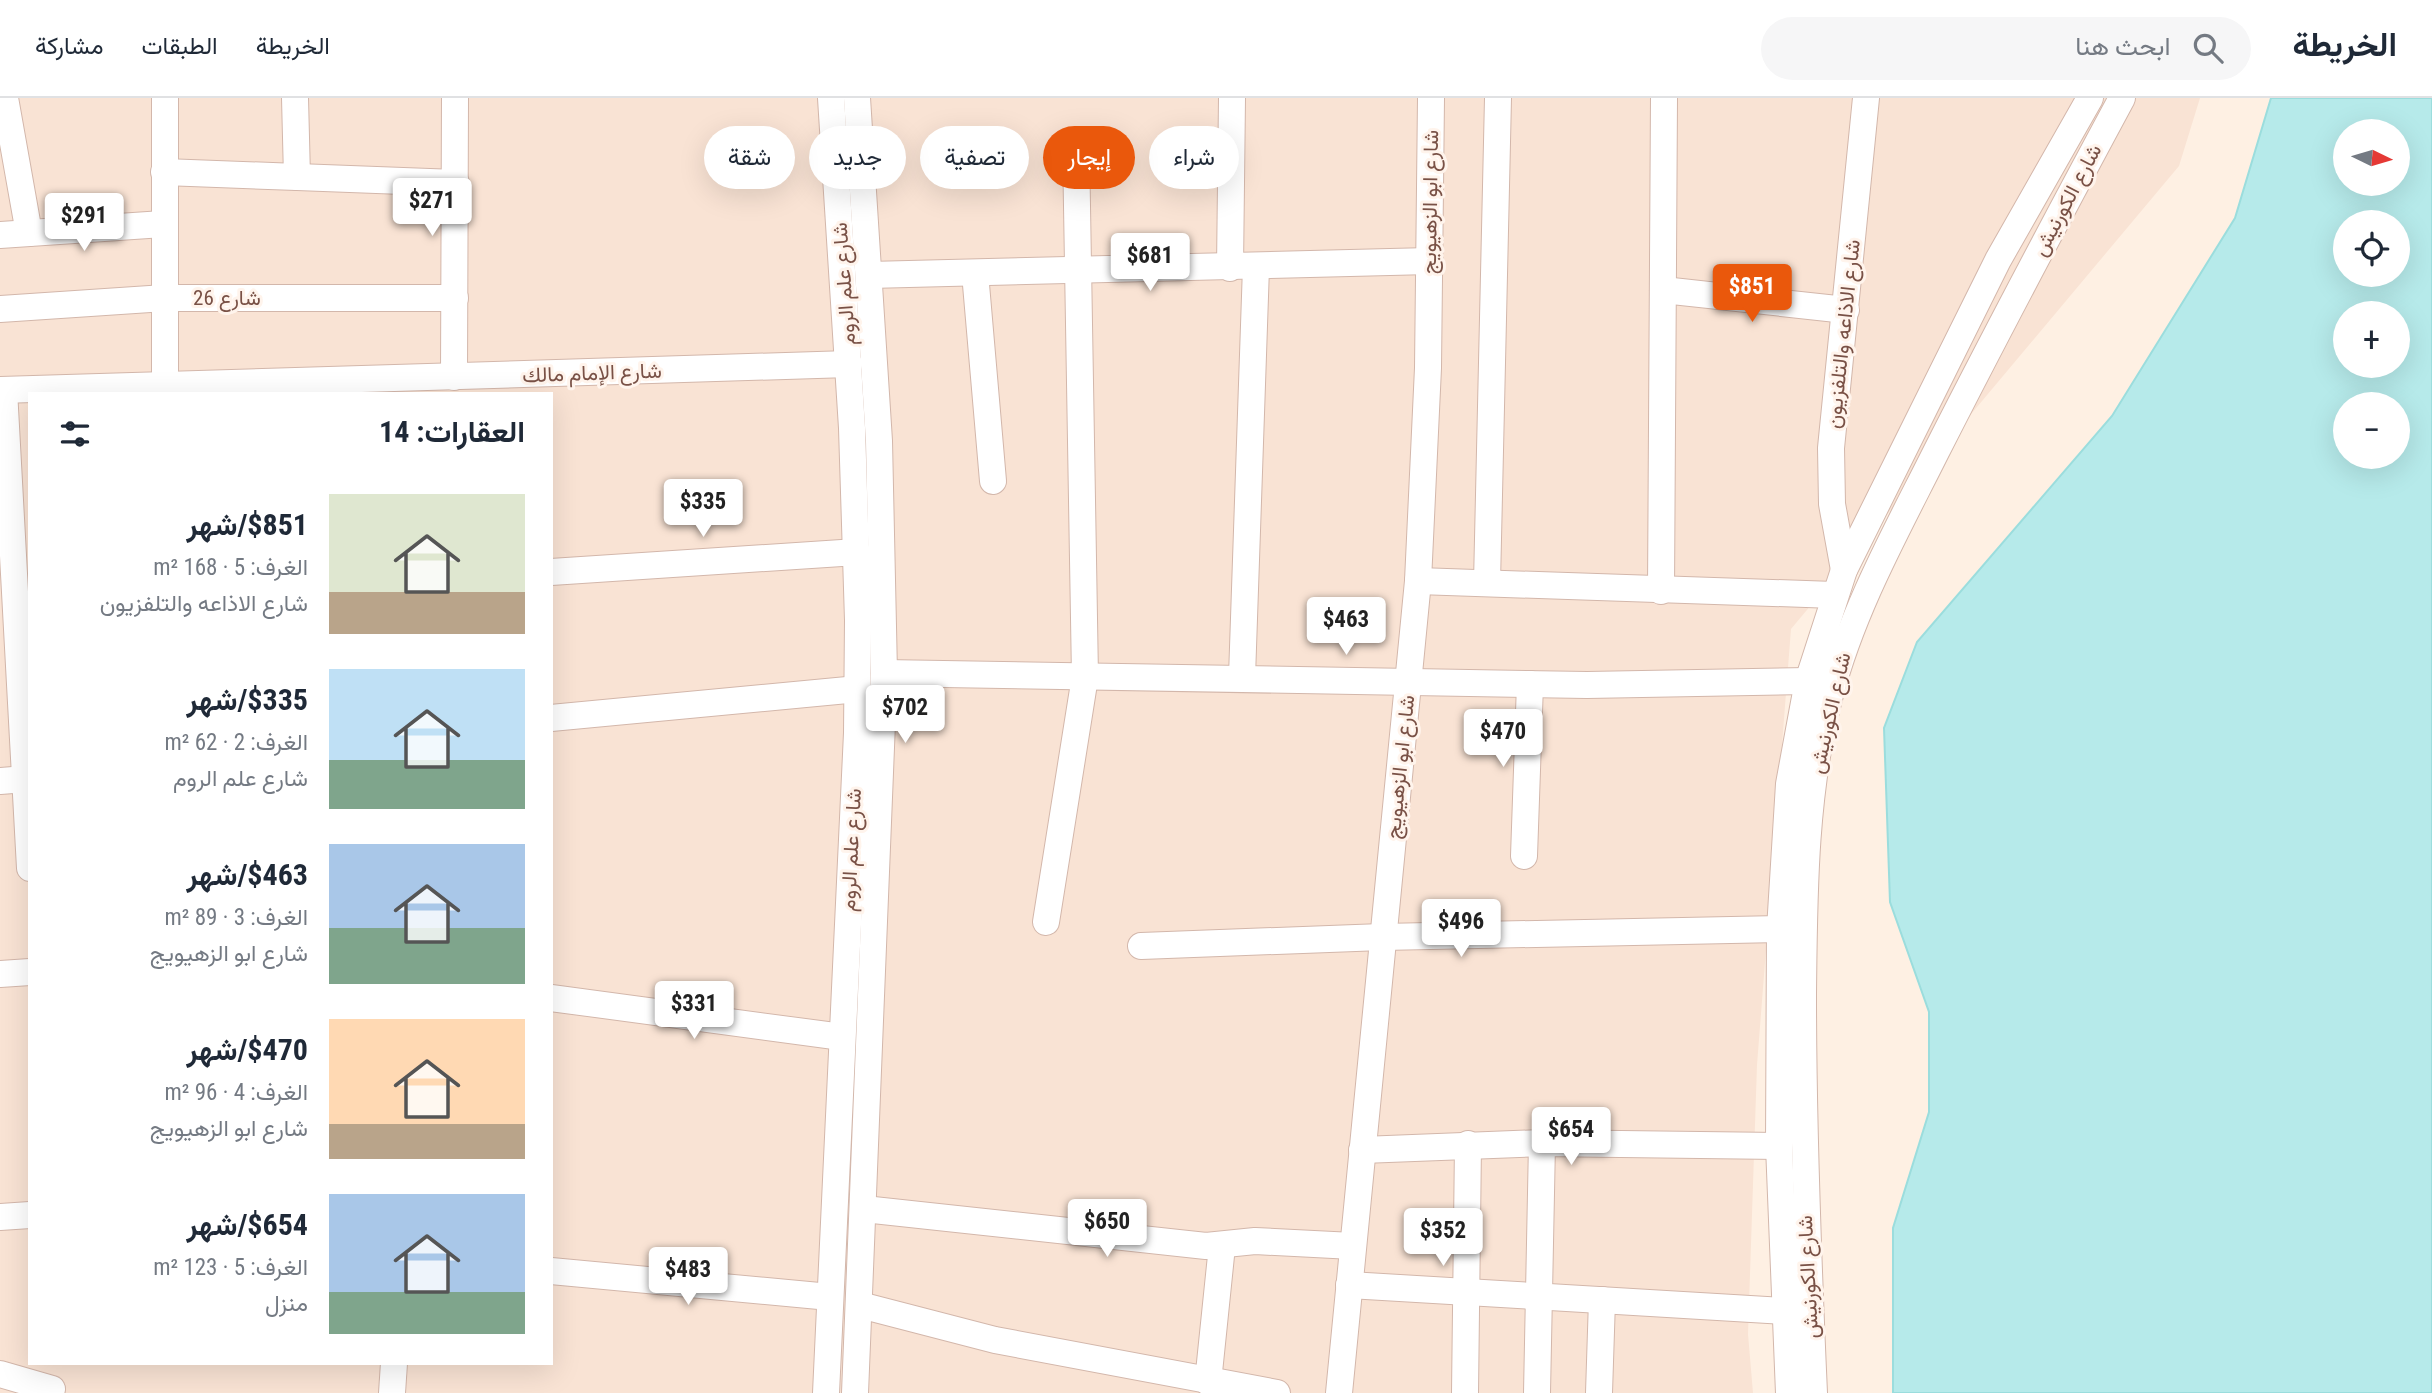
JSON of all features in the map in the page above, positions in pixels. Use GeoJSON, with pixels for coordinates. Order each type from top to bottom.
{"type":"FeatureCollection","features":[{"type":"Feature","properties":{"kind":"street"},"geometry":{"type":"LineString","coordinates":[[5,98],[29,233]]}},
{"type":"Feature","properties":{"kind":"street"},"geometry":{"type":"LineString","coordinates":[[164,384],[165,98]]}},
{"type":"Feature","properties":{"kind":"street"},"geometry":{"type":"LineString","coordinates":[[295,98],[297,177]]}},
{"type":"Feature","properties":{"kind":"street"},"geometry":{"type":"LineString","coordinates":[[454,377],[455,98]]}},
{"type":"Feature","properties":{"kind":"street"},"geometry":{"type":"LineString","coordinates":[[1230,268],[1232,98]]}},
{"type":"Feature","properties":{"kind":"street","name":"شارع ابو الزهيويج"},"geometry":{"type":"LineString","coordinates":[[1339,1393],[1418,581],[1425,474],[1431,98]]}},
{"type":"Feature","properties":{"kind":"street"},"geometry":{"type":"LineString","coordinates":[[1487,583],[1498,98]]}},
{"type":"Feature","properties":{"kind":"street"},"geometry":{"type":"LineString","coordinates":[[1661,591],[1664,98]]}},
{"type":"Feature","properties":{"kind":"street","name":"شارع الاذاعه والتلفزيون"},"geometry":{"type":"LineString","coordinates":[[1842,575],[1832,504],[1831,448],[1866,98]]}},
{"type":"Feature","properties":{"kind":"street","name":"شارع الكورنيش"},"geometry":{"type":"LineString","coordinates":[[1789,1393],[1779,1146],[1780,929],[1789,784],[1808,681],[1842,575],[1998,260],[2090,98]]}},
{"type":"Feature","properties":{"kind":"street","name":"شارع الكورنيش"},"geometry":{"type":"LineString","coordinates":[[1814,1393],[1802,1146],[1803,930],[1812,793],[1822,728],[1835,676],[1874,574],[2024,280],[2122,98]]}},
{"type":"Feature","properties":{"kind":"street","name":"شارع علم الروم"},"geometry":{"type":"LineString","coordinates":[[845,107],[869,275],[880,454],[884,673],[855,1393]]}},
{"type":"Feature","properties":{"kind":"street","name":"شارع علم الروم"},"geometry":{"type":"LineString","coordinates":[[826,1393],[858,689],[858,552],[849,363],[845,107]]}},
{"type":"Feature","properties":{"kind":"street"},"geometry":{"type":"LineString","coordinates":[[164,172],[456,183]]}},
{"type":"Feature","properties":{"kind":"street"},"geometry":{"type":"LineString","coordinates":[[1046,922],[1085,677],[1076,189]]}},
{"type":"Feature","properties":{"kind":"street"},"geometry":{"type":"LineString","coordinates":[[0,235],[163,223]]}},
{"type":"Feature","properties":{"kind":"street"},"geometry":{"type":"LineString","coordinates":[[869,275],[1430,261]]}},
{"type":"Feature","properties":{"kind":"street"},"geometry":{"type":"LineString","coordinates":[[1242,677],[1256,267]]}},
{"type":"Feature","properties":{"kind":"street"},"geometry":{"type":"LineString","coordinates":[[975,273],[993,481]]}},
{"type":"Feature","properties":{"kind":"street"},"geometry":{"type":"LineString","coordinates":[[1663,290],[1846,310]]}},
{"type":"Feature","properties":{"kind":"street","name":"شارع 26"},"geometry":{"type":"LineString","coordinates":[[0,309],[164,298],[455,298]]}},
{"type":"Feature","properties":{"kind":"street","name":"شارع الإمام مالك"},"geometry":{"type":"LineString","coordinates":[[2,390],[164,384],[383,383],[454,377],[849,363]]}},
{"type":"Feature","properties":{"kind":"street"},"geometry":{"type":"LineString","coordinates":[[359,392],[383,383]]}},
{"type":"Feature","properties":{"kind":"street"},"geometry":{"type":"LineString","coordinates":[[2,390],[3,461],[21,569],[13,780],[28,858]]}},
{"type":"Feature","properties":{"kind":"street"},"geometry":{"type":"LineString","coordinates":[[553,572],[858,552]]}},
{"type":"Feature","properties":{"kind":"street"},"geometry":{"type":"LineString","coordinates":[[1418,581],[1661,591],[1874,574]]}},
{"type":"Feature","properties":{"kind":"street"},"geometry":{"type":"LineString","coordinates":[[884,673],[1530,684],[1808,681]]}},
{"type":"Feature","properties":{"kind":"street"},"geometry":{"type":"LineString","coordinates":[[1524,856],[1530,684]]}},
{"type":"Feature","properties":{"kind":"street"},"geometry":{"type":"LineString","coordinates":[[553,718],[858,689]]}},
{"type":"Feature","properties":{"kind":"street"},"geometry":{"type":"LineString","coordinates":[[849,884],[876,887]]}},
{"type":"Feature","properties":{"kind":"street"},"geometry":{"type":"LineString","coordinates":[[1141,946],[1382,937],[1780,929]]}},
{"type":"Feature","properties":{"kind":"street"},"geometry":{"type":"LineString","coordinates":[[0,974],[28,972]]}},
{"type":"Feature","properties":{"kind":"street"},"geometry":{"type":"LineString","coordinates":[[553,998],[842,1037]]}},
{"type":"Feature","properties":{"kind":"street"},"geometry":{"type":"LineString","coordinates":[[1537,1393],[1542,1143]]}},
{"type":"Feature","properties":{"kind":"street"},"geometry":{"type":"LineString","coordinates":[[1362,1150],[1542,1143],[1779,1146]]}},
{"type":"Feature","properties":{"kind":"street"},"geometry":{"type":"LineString","coordinates":[[1465,1393],[1468,1144]]}},
{"type":"Feature","properties":{"kind":"street"},"geometry":{"type":"LineString","coordinates":[[864,1209],[1222,1245],[1255,1241],[1353,1245]]}},
{"type":"Feature","properties":{"kind":"street"},"geometry":{"type":"LineString","coordinates":[[0,1217],[28,1215]]}},
{"type":"Feature","properties":{"kind":"street"},"geometry":{"type":"LineString","coordinates":[[1208,1382],[1222,1245]]}},
{"type":"Feature","properties":{"kind":"street"},"geometry":{"type":"LineString","coordinates":[[553,1271],[830,1297]]}},
{"type":"Feature","properties":{"kind":"street"},"geometry":{"type":"LineString","coordinates":[[1349,1285],[1784,1311]]}},
{"type":"Feature","properties":{"kind":"street"},"geometry":{"type":"LineString","coordinates":[[1599,1393],[1602,1300]]}},
{"type":"Feature","properties":{"kind":"street"},"geometry":{"type":"LineString","coordinates":[[860,1305],[995,1340],[1277,1393]]}},
{"type":"Feature","properties":{"kind":"street"},"geometry":{"type":"LineString","coordinates":[[392,1393],[394,1365]]}},
{"type":"Feature","properties":{"kind":"street"},"geometry":{"type":"LineString","coordinates":[[0,1374],[52,1382]]}},
{"type":"Feature","properties":{"kind":"shaded area"},"geometry":{"type":"Polygon","coordinates":[[[0,98],[2200,98],[2179,166],[1791,629],[1757,1065],[1748,1334],[1753,1393],[0,1393],[0,98]]]}},
{"type":"Feature","properties":{"kind":"water"},"geometry":{"type":"Polygon","coordinates":[[[2271,98],[2432,98],[2432,1393],[1893,1393],[1893,1228],[1929,1112],[1929,1012],[1890,902],[1884,728],[1917,642],[2112,416],[2235,218],[2271,98]]]}}]}
